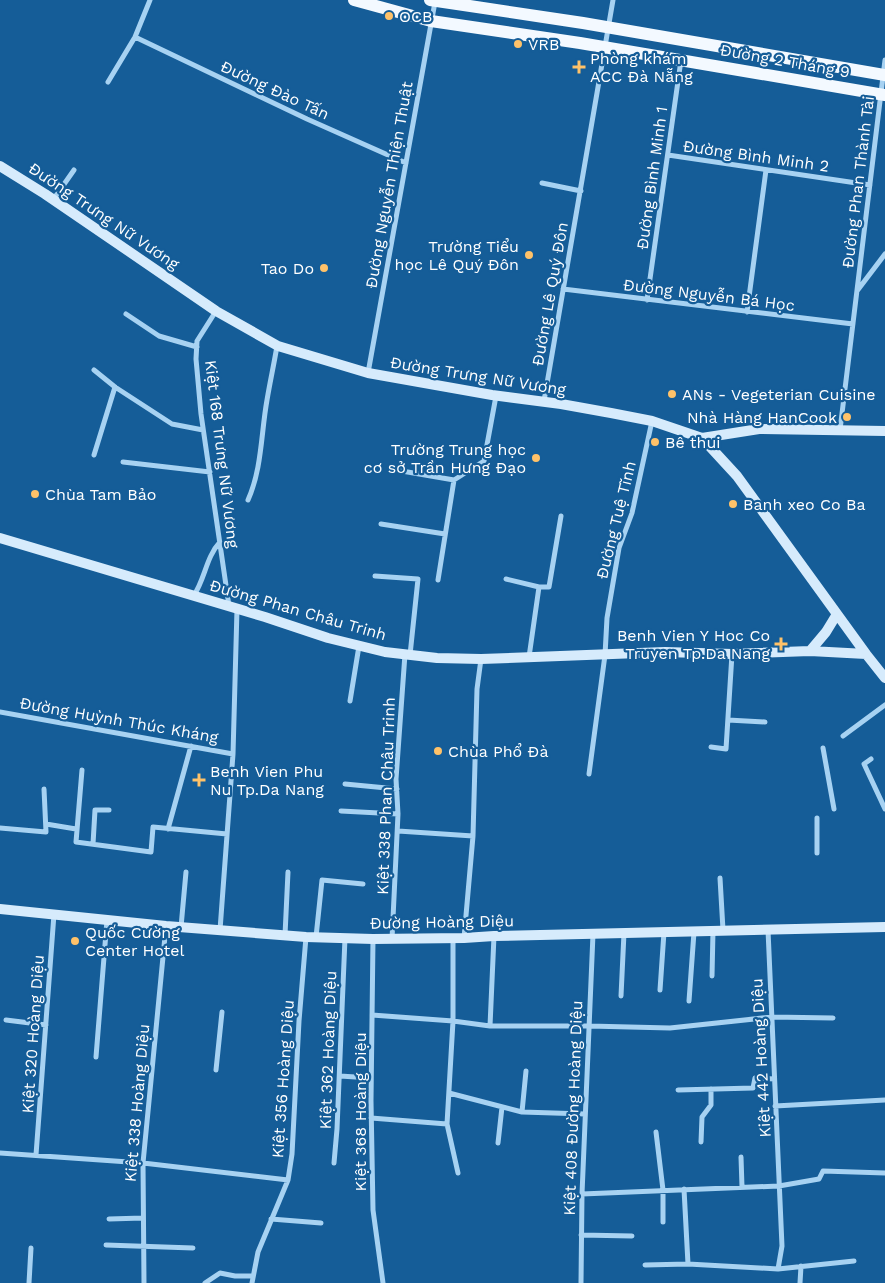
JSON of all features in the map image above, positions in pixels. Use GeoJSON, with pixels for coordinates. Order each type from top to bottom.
{"type":"FeatureCollection","features":[{"type":"Feature","properties":{"kind":"main road","name":"Đường 2 Tháng 9"},"geometry":{"type":"LineString","coordinates":[[354,0],[431,21],[606,47],[883,95]]}},
{"type":"Feature","properties":{"kind":"main road","name":"Đường 2 Tháng 9"},"geometry":{"type":"LineString","coordinates":[[433,1],[609,27],[884,75]]}},
{"type":"Feature","properties":{"kind":"main road","name":"Đường Trưng Nữ Vương"},"geometry":{"type":"LineString","coordinates":[[0,166],[216,311],[278,346],[368,373],[496,395],[544,401],[652,421],[702,438],[731,468],[885,678]]}},
{"type":"Feature","properties":{"kind":"main road"},"geometry":{"type":"LineString","coordinates":[[702,438],[759,429],[885,430]]}},
{"type":"Feature","properties":{"kind":"main road","name":"Đường Phan Châu Trinh"},"geometry":{"type":"LineString","coordinates":[[0,540],[193,596],[328,638],[384,652],[437,658],[481,659],[665,652],[732,654],[810,651],[866,654]]}},
{"type":"Feature","properties":{"kind":"main road"},"geometry":{"type":"LineString","coordinates":[[810,651],[826,632],[837,614]]}},
{"type":"Feature","properties":{"kind":"main road","name":"Đường Hoàng Diệu"},"geometry":{"type":"LineString","coordinates":[[0,909],[166,926],[311,937],[373,939],[885,926]]}},
{"type":"Feature","properties":{"kind":"street"},"geometry":{"type":"LineString","coordinates":[[108,82],[135,37],[150,0]]}},
{"type":"Feature","properties":{"kind":"street","name":"Đường Lê Quý Đôn"},"geometry":{"type":"LineString","coordinates":[[544,401],[613,0]]}},
{"type":"Feature","properties":{"kind":"street","name":"Đường Nguyễn Thiện Thuật"},"geometry":{"type":"LineString","coordinates":[[368,373],[433,1]]}},
{"type":"Feature","properties":{"kind":"street","name":"Đường Đào Tấn"},"geometry":{"type":"LineString","coordinates":[[135,37],[268,101],[406,163]]}},
{"type":"Feature","properties":{"kind":"street","name":"Đường Bình Minh 1"},"geometry":{"type":"LineString","coordinates":[[647,300],[681,60]]}},
{"type":"Feature","properties":{"kind":"street","name":"Đường Phan Thành Tài"},"geometry":{"type":"LineString","coordinates":[[840,430],[852,324],[883,95],[885,60]]}},
{"type":"Feature","properties":{"kind":"street","name":"Đường Bình Minh 2"},"geometry":{"type":"LineString","coordinates":[[668,155],[870,185]]}},
{"type":"Feature","properties":{"kind":"street"},"geometry":{"type":"LineString","coordinates":[[53,200],[74,170]]}},
{"type":"Feature","properties":{"kind":"street"},"geometry":{"type":"LineString","coordinates":[[747,312],[766,170]]}},
{"type":"Feature","properties":{"kind":"street"},"geometry":{"type":"LineString","coordinates":[[542,183],[581,191]]}},
{"type":"Feature","properties":{"kind":"street","name":"Đường Phan Thành Tài"},"geometry":{"type":"LineString","coordinates":[[857,292],[885,254]]}},
{"type":"Feature","properties":{"kind":"street","name":"Đường Nguyễn Bá Học"},"geometry":{"type":"LineString","coordinates":[[564,289],[852,324]]}},
{"type":"Feature","properties":{"kind":"street","name":"Kiệt 168 Trưng Nữ Vương"},"geometry":{"type":"LineString","coordinates":[[216,311],[197,341],[196,359],[203,430],[220,542],[233,608],[233,754],[220,930]]}},
{"type":"Feature","properties":{"kind":"street"},"geometry":{"type":"LineString","coordinates":[[126,314],[159,336],[197,347]]}},
{"type":"Feature","properties":{"kind":"street"},"geometry":{"type":"LineString","coordinates":[[248,500],[258,464],[267,401],[278,346]]}},
{"type":"Feature","properties":{"kind":"street"},"geometry":{"type":"LineString","coordinates":[[94,370],[115,387],[172,424],[203,430]]}},
{"type":"Feature","properties":{"kind":"street"},"geometry":{"type":"LineString","coordinates":[[94,455],[115,387]]}},
{"type":"Feature","properties":{"kind":"street"},"geometry":{"type":"LineString","coordinates":[[396,470],[454,480],[484,461],[496,395]]}},
{"type":"Feature","properties":{"kind":"street","name":"Đường Tuệ Tĩnh"},"geometry":{"type":"LineString","coordinates":[[589,774],[605,655],[607,618],[619,548],[632,513],[652,421]]}},
{"type":"Feature","properties":{"kind":"street"},"geometry":{"type":"LineString","coordinates":[[123,462],[210,472]]}},
{"type":"Feature","properties":{"kind":"street"},"geometry":{"type":"LineString","coordinates":[[438,580],[454,480]]}},
{"type":"Feature","properties":{"kind":"street"},"geometry":{"type":"LineString","coordinates":[[506,579],[549,587],[561,516]]}},
{"type":"Feature","properties":{"kind":"street"},"geometry":{"type":"LineString","coordinates":[[380,524],[445,534]]}},
{"type":"Feature","properties":{"kind":"street"},"geometry":{"type":"LineString","coordinates":[[193,596],[203,578],[212,552],[220,542]]}},
{"type":"Feature","properties":{"kind":"street","name":"Kiệt 338 Phan Châu Trinh"},"geometry":{"type":"LineString","coordinates":[[375,576],[418,579],[407,654],[396,779],[398,831],[392,939]]}},
{"type":"Feature","properties":{"kind":"street"},"geometry":{"type":"LineString","coordinates":[[529,658],[539,586]]}},
{"type":"Feature","properties":{"kind":"street"},"geometry":{"type":"LineString","coordinates":[[350,701],[359,646]]}},
{"type":"Feature","properties":{"kind":"street"},"geometry":{"type":"LineString","coordinates":[[711,747],[726,749],[732,654]]}},
{"type":"Feature","properties":{"kind":"street"},"geometry":{"type":"LineString","coordinates":[[464,938],[473,836],[477,688],[481,659]]}},
{"type":"Feature","properties":{"kind":"street"},"geometry":{"type":"LineString","coordinates":[[843,736],[885,705]]}},
{"type":"Feature","properties":{"kind":"street","name":"Đường Huỳnh Thúc Kháng"},"geometry":{"type":"LineString","coordinates":[[0,712],[233,754]]}},
{"type":"Feature","properties":{"kind":"street"},"geometry":{"type":"LineString","coordinates":[[728,720],[765,722]]}},
{"type":"Feature","properties":{"kind":"street"},"geometry":{"type":"LineString","coordinates":[[168,828],[191,746]]}},
{"type":"Feature","properties":{"kind":"street"},"geometry":{"type":"LineString","coordinates":[[823,748],[834,809]]}},
{"type":"Feature","properties":{"kind":"street"},"geometry":{"type":"LineString","coordinates":[[871,760],[864,764],[885,809]]}},
{"type":"Feature","properties":{"kind":"street"},"geometry":{"type":"LineString","coordinates":[[82,770],[76,842],[151,852],[153,827],[227,834]]}},
{"type":"Feature","properties":{"kind":"street"},"geometry":{"type":"LineString","coordinates":[[345,784],[397,789]]}},
{"type":"Feature","properties":{"kind":"street"},"geometry":{"type":"LineString","coordinates":[[0,828],[46,832],[44,788]]}},
{"type":"Feature","properties":{"kind":"street"},"geometry":{"type":"LineString","coordinates":[[93,844],[95,810],[109,810]]}},
{"type":"Feature","properties":{"kind":"street"},"geometry":{"type":"LineString","coordinates":[[341,811],[398,814]]}},
{"type":"Feature","properties":{"kind":"street"},"geometry":{"type":"LineString","coordinates":[[817,818],[817,853]]}},
{"type":"Feature","properties":{"kind":"street"},"geometry":{"type":"LineString","coordinates":[[46,824],[76,829]]}},
{"type":"Feature","properties":{"kind":"street"},"geometry":{"type":"LineString","coordinates":[[398,831],[473,836]]}},
{"type":"Feature","properties":{"kind":"street"},"geometry":{"type":"LineString","coordinates":[[181,927],[186,872]]}},
{"type":"Feature","properties":{"kind":"street"},"geometry":{"type":"LineString","coordinates":[[285,935],[288,872]]}},
{"type":"Feature","properties":{"kind":"street"},"geometry":{"type":"LineString","coordinates":[[712,976],[718,930],[720,878]]}},
{"type":"Feature","properties":{"kind":"street","name":"Kiệt 356 Hoàng Diệu"},"geometry":{"type":"LineString","coordinates":[[252,1283],[258,1252],[288,1180],[292,1154],[299,1021],[311,937],[322,880],[363,884]]}},
{"type":"Feature","properties":{"kind":"street","name":"Kiệt 320 Hoàng Diệu"},"geometry":{"type":"LineString","coordinates":[[36,1155],[54,914]]}},
{"type":"Feature","properties":{"kind":"street"},"geometry":{"type":"LineString","coordinates":[[96,1058],[107,920]]}},
{"type":"Feature","properties":{"kind":"street","name":"Kiệt 338 Hoàng Diệu"},"geometry":{"type":"LineString","coordinates":[[144,1283],[143,1163],[166,926]]}},
{"type":"Feature","properties":{"kind":"street","name":"Kiệt 442 Hoàng Diệu"},"geometry":{"type":"LineString","coordinates":[[768,930],[782,1246],[778,1269]]}},
{"type":"Feature","properties":{"kind":"street"},"geometry":{"type":"LineString","coordinates":[[690,1001],[694,931]]}},
{"type":"Feature","properties":{"kind":"street"},"geometry":{"type":"LineString","coordinates":[[660,990],[664,932]]}},
{"type":"Feature","properties":{"kind":"street"},"geometry":{"type":"LineString","coordinates":[[621,996],[624,933]]}},
{"type":"Feature","properties":{"kind":"street","name":"Kiệt 408 Đường Hoàng Diệu"},"geometry":{"type":"LineString","coordinates":[[580,1283],[593,934]]}},
{"type":"Feature","properties":{"kind":"street"},"geometry":{"type":"LineString","coordinates":[[490,1026],[494,936]]}},
{"type":"Feature","properties":{"kind":"street","name":"Kiệt 362 Hoàng Diệu"},"geometry":{"type":"LineString","coordinates":[[334,1163],[340,1076],[345,938]]}},
{"type":"Feature","properties":{"kind":"street"},"geometry":{"type":"LineString","coordinates":[[453,938],[452,1021],[447,1124],[458,1173]]}},
{"type":"Feature","properties":{"kind":"street","name":"Kiệt 368 Hoàng Diệu"},"geometry":{"type":"LineString","coordinates":[[373,939],[371,1078],[373,1210],[383,1283]]}},
{"type":"Feature","properties":{"kind":"street"},"geometry":{"type":"LineString","coordinates":[[216,1070],[222,1012]]}},
{"type":"Feature","properties":{"kind":"street"},"geometry":{"type":"LineString","coordinates":[[372,1015],[490,1026],[670,1028],[772,1017],[833,1018]]}},
{"type":"Feature","properties":{"kind":"street"},"geometry":{"type":"LineString","coordinates":[[6,1020],[46,1025]]}},
{"type":"Feature","properties":{"kind":"street"},"geometry":{"type":"LineString","coordinates":[[522,1112],[526,1071]]}},
{"type":"Feature","properties":{"kind":"street"},"geometry":{"type":"LineString","coordinates":[[340,1076],[371,1078]]}},
{"type":"Feature","properties":{"kind":"street"},"geometry":{"type":"LineString","coordinates":[[678,1090],[753,1088],[755,1078],[774,1079]]}},
{"type":"Feature","properties":{"kind":"street"},"geometry":{"type":"LineString","coordinates":[[702,1142],[702,1117],[712,1106],[711,1089]]}},
{"type":"Feature","properties":{"kind":"street"},"geometry":{"type":"LineString","coordinates":[[449,1093],[522,1112],[585,1114]]}},
{"type":"Feature","properties":{"kind":"street"},"geometry":{"type":"LineString","coordinates":[[775,1106],[885,1100]]}},
{"type":"Feature","properties":{"kind":"street"},"geometry":{"type":"LineString","coordinates":[[498,1143],[502,1107]]}},
{"type":"Feature","properties":{"kind":"street"},"geometry":{"type":"LineString","coordinates":[[371,1118],[447,1124]]}},
{"type":"Feature","properties":{"kind":"street"},"geometry":{"type":"LineString","coordinates":[[656,1132],[663,1190],[663,1222]]}},
{"type":"Feature","properties":{"kind":"street"},"geometry":{"type":"LineString","coordinates":[[0,1153],[143,1163],[288,1180]]}},
{"type":"Feature","properties":{"kind":"street"},"geometry":{"type":"LineString","coordinates":[[741,1157],[742,1187]]}},
{"type":"Feature","properties":{"kind":"street"},"geometry":{"type":"LineString","coordinates":[[582,1194],[779,1186],[819,1179],[823,1171],[885,1173]]}},
{"type":"Feature","properties":{"kind":"street"},"geometry":{"type":"LineString","coordinates":[[684,1190],[688,1264]]}},
{"type":"Feature","properties":{"kind":"street"},"geometry":{"type":"LineString","coordinates":[[109,1219],[143,1218]]}},
{"type":"Feature","properties":{"kind":"street"},"geometry":{"type":"LineString","coordinates":[[271,1220],[321,1223]]}},
{"type":"Feature","properties":{"kind":"street"},"geometry":{"type":"LineString","coordinates":[[581,1235],[632,1236]]}},
{"type":"Feature","properties":{"kind":"street"},"geometry":{"type":"LineString","coordinates":[[106,1245],[193,1248]]}},
{"type":"Feature","properties":{"kind":"street"},"geometry":{"type":"LineString","coordinates":[[29,1283],[31,1248]]}},
{"type":"Feature","properties":{"kind":"street"},"geometry":{"type":"LineString","coordinates":[[645,1265],[688,1264],[778,1269],[854,1261]]}},
{"type":"Feature","properties":{"kind":"street"},"geometry":{"type":"LineString","coordinates":[[800,1283],[801,1266]]}},
{"type":"Feature","properties":{"kind":"street"},"geometry":{"type":"LineString","coordinates":[[205,1283],[220,1273],[235,1276],[253,1276]]}},
{"type":"Feature","properties":{"kind":"place","name":"OCB"},"geometry":{"type":"Point","coordinates":[389,16]}},
{"type":"Feature","properties":{"kind":"place","name":"VRB"},"geometry":{"type":"Point","coordinates":[518,44]}},
{"type":"Feature","properties":{"kind":"place","name":"Phòng khám ACC Đà Nẵng"},"geometry":{"type":"Point","coordinates":[579,67]}},
{"type":"Feature","properties":{"kind":"place","name":"Trường Tiểu học Lê Quý Đôn"},"geometry":{"type":"Point","coordinates":[529,255]}},
{"type":"Feature","properties":{"kind":"place","name":"Tao Do"},"geometry":{"type":"Point","coordinates":[324,268]}},
{"type":"Feature","properties":{"kind":"place","name":"ANs - Vegeterian Cuisine"},"geometry":{"type":"Point","coordinates":[672,394]}},
{"type":"Feature","properties":{"kind":"place","name":"Nhà Hàng HanCook"},"geometry":{"type":"Point","coordinates":[847,417]}},
{"type":"Feature","properties":{"kind":"place","name":"Bê thui"},"geometry":{"type":"Point","coordinates":[655,442]}},
{"type":"Feature","properties":{"kind":"place","name":"Trường Trung học cơ sở Trần Hưng Đạo"},"geometry":{"type":"Point","coordinates":[536,458]}},
{"type":"Feature","properties":{"kind":"place","name":"Chùa Tam Bảo"},"geometry":{"type":"Point","coordinates":[35,494]}},
{"type":"Feature","properties":{"kind":"place","name":"Banh xeo Co Ba"},"geometry":{"type":"Point","coordinates":[733,504]}},
{"type":"Feature","properties":{"kind":"place","name":"Benh Vien Y Hoc Co Truyen Tp.Da Nang"},"geometry":{"type":"Point","coordinates":[781,644]}},
{"type":"Feature","properties":{"kind":"place","name":"Chùa Phổ Đà"},"geometry":{"type":"Point","coordinates":[438,751]}},
{"type":"Feature","properties":{"kind":"place","name":"Benh Vien Phu Nu Tp.Da Nang"},"geometry":{"type":"Point","coordinates":[199,780]}},
{"type":"Feature","properties":{"kind":"place","name":"Quốc Cường Center Hotel"},"geometry":{"type":"Point","coordinates":[75,941]}}]}
